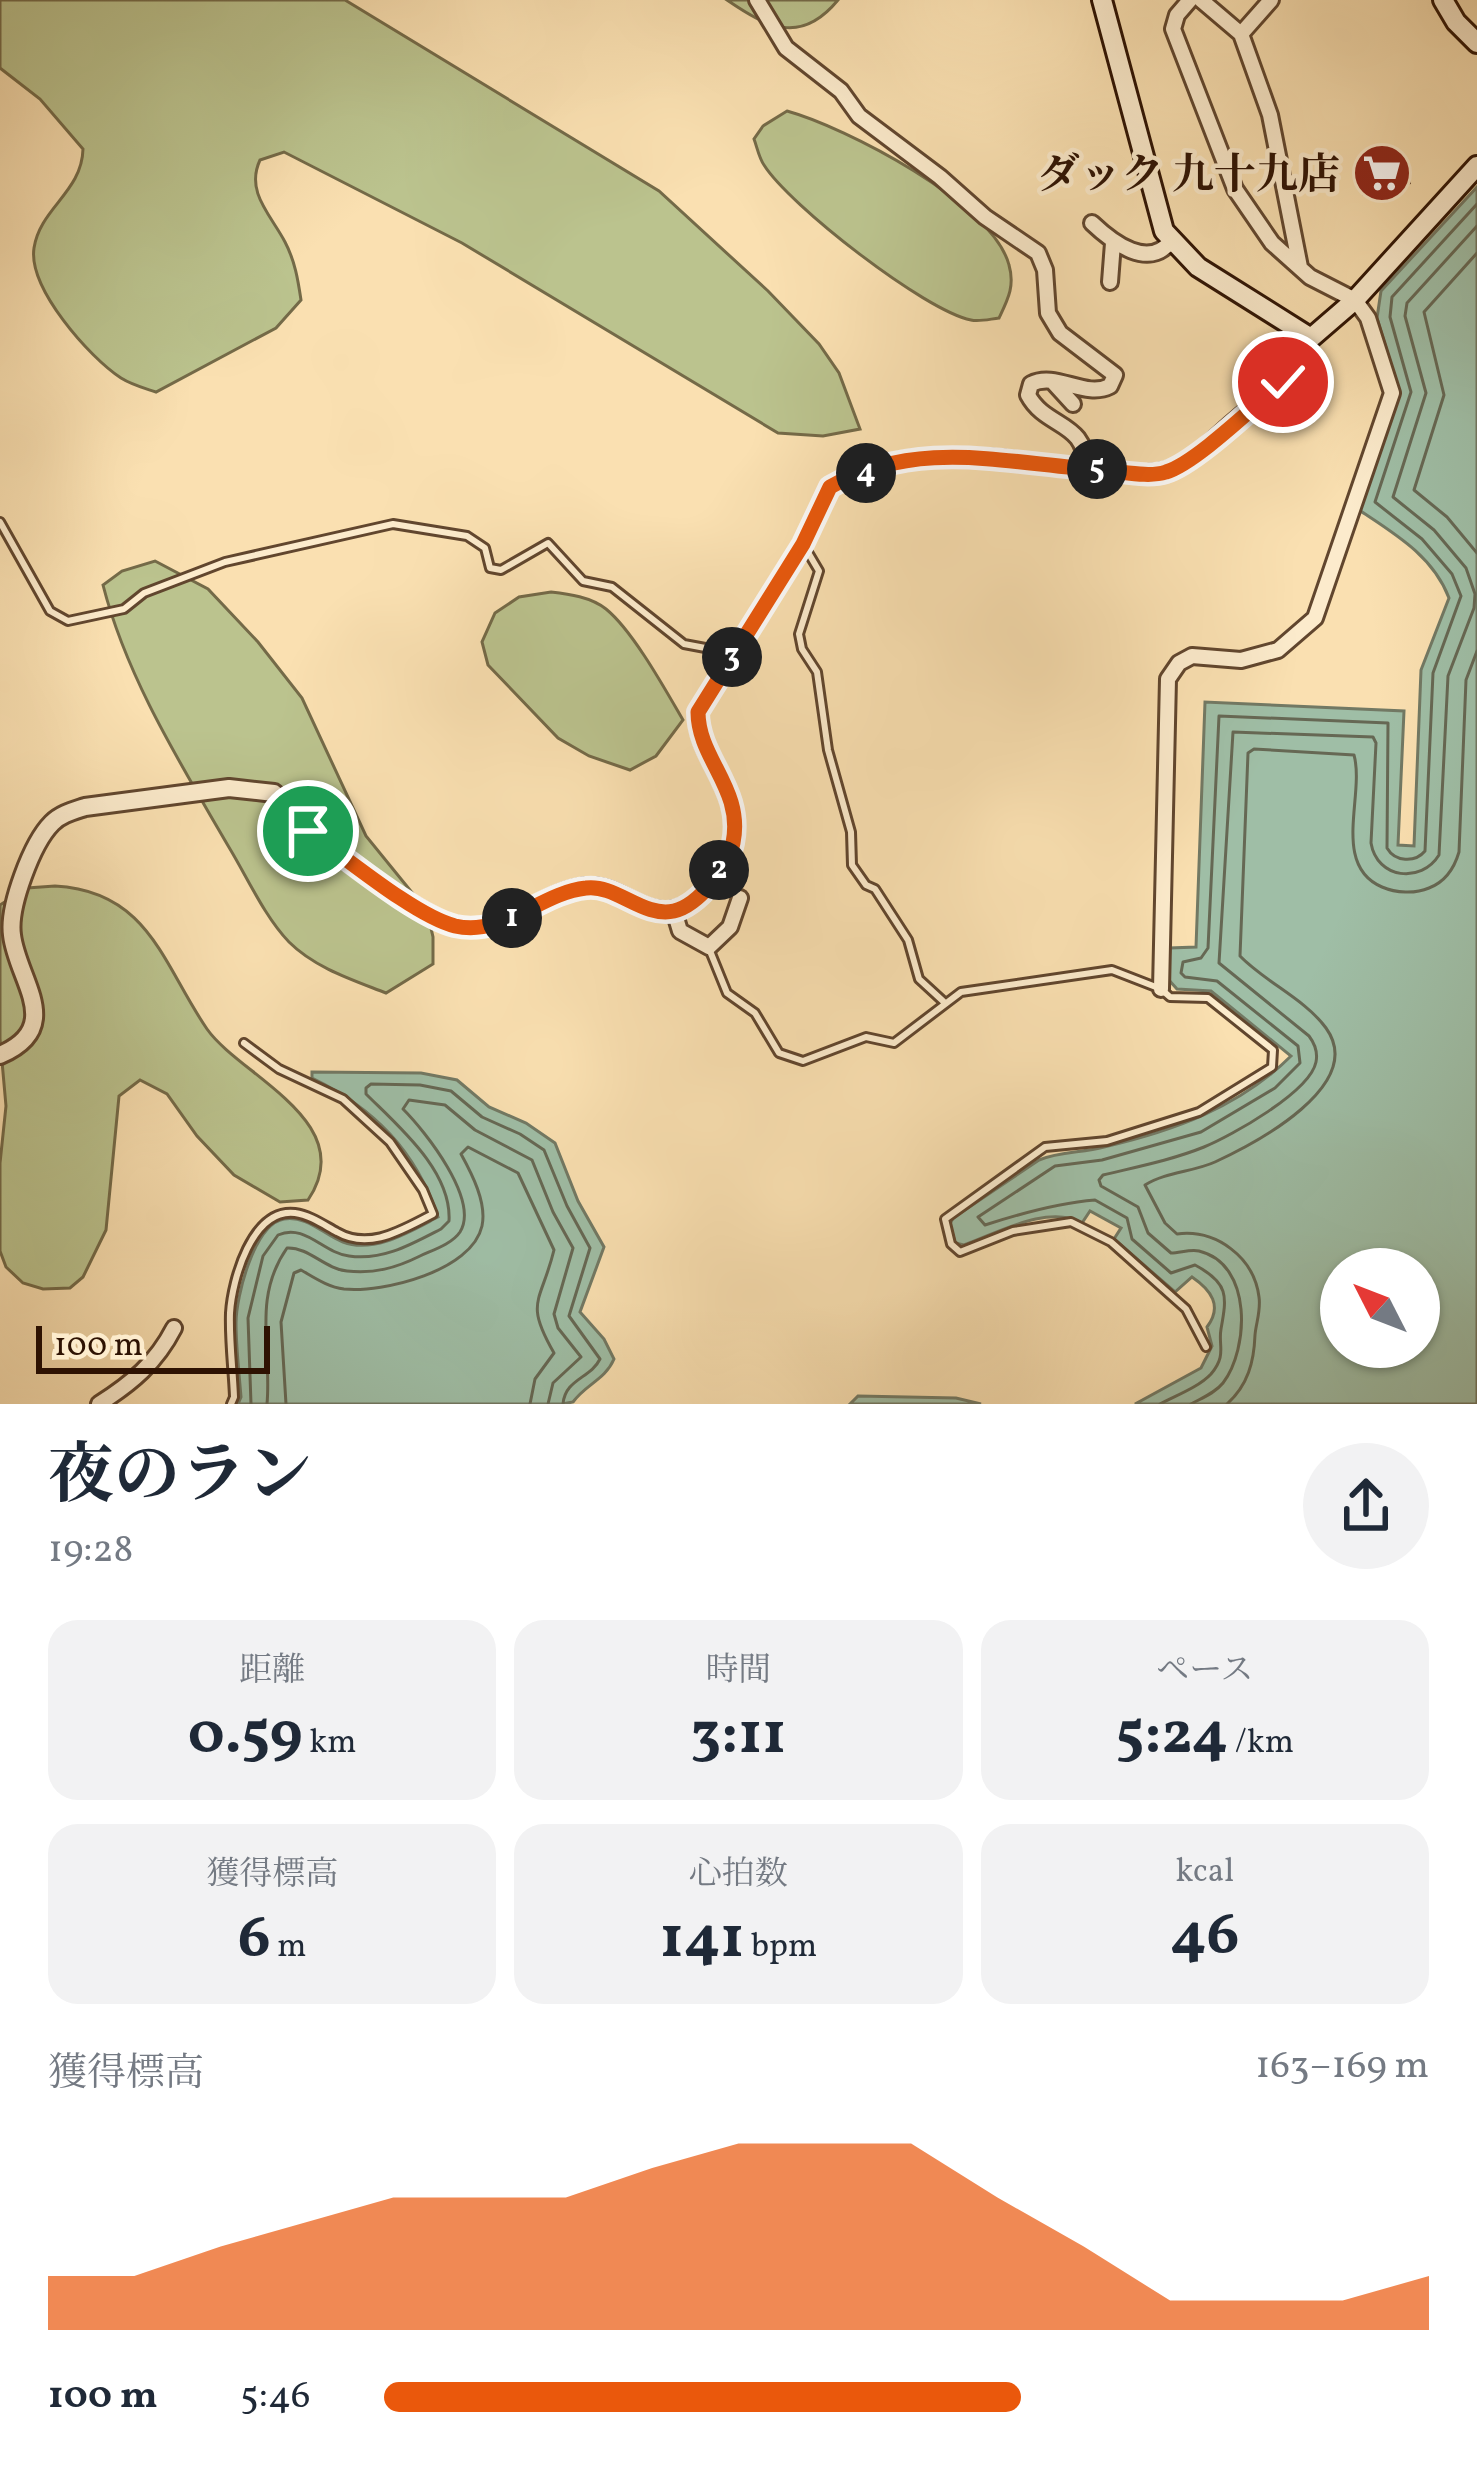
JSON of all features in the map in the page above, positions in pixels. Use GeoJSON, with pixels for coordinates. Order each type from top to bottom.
{"type":"FeatureCollection","features":[{"type":"Feature","properties":{"kind":"main road"},"geometry":{"type":"LineString","coordinates":[[1102,0],[1156,211],[1172,241],[1198,267],[1311,338],[1355,300],[1477,166]]}},
{"type":"Feature","properties":{"kind":"main road"},"geometry":{"type":"LineString","coordinates":[[1443,0],[1477,43]]}},
{"type":"Feature","properties":{"kind":"street"},"geometry":{"type":"LineString","coordinates":[[757,0],[786,48],[841,91],[860,116],[985,217],[1038,253],[1045,270],[1048,313],[1060,333],[1115,375],[1111,386],[1101,391],[1041,379],[1031,384],[1028,395],[1036,409],[1078,435],[1086,452],[1085,469]]}},
{"type":"Feature","properties":{"kind":"street"},"geometry":{"type":"LineString","coordinates":[[1160,989],[1168,679],[1192,656],[1241,660],[1278,650],[1315,619],[1392,393],[1368,318],[1355,300],[1310,278],[1272,243],[1235,190],[1173,29],[1177,15],[1190,0]]}},
{"type":"Feature","properties":{"kind":"street"},"geometry":{"type":"LineString","coordinates":[[1201,0],[1241,34],[1270,115],[1300,267]]}},
{"type":"Feature","properties":{"kind":"street"},"geometry":{"type":"LineString","coordinates":[[1241,34],[1271,0]]}},
{"type":"Feature","properties":{"kind":"street"},"geometry":{"type":"LineString","coordinates":[[1092,224],[1113,243],[1152,256],[1172,241]]}},
{"type":"Feature","properties":{"kind":"street"},"geometry":{"type":"LineString","coordinates":[[1110,282],[1113,243]]}},
{"type":"Feature","properties":{"kind":"street"},"geometry":{"type":"LineString","coordinates":[[0,1055],[28,1035],[35,1012],[11,934],[16,895],[50,825],[66,813],[85,808],[229,788],[274,793],[308,831],[451,925],[478,929],[591,886],[650,909],[674,911],[697,898],[733,846],[730,791],[698,728],[698,712],[803,544],[830,487],[922,457],[948,454],[1085,469],[1166,472],[1283,382],[1311,338]]}},
{"type":"Feature","properties":{"kind":"street"},"geometry":{"type":"LineString","coordinates":[[1052,382],[1073,404]]}},
{"type":"Feature","properties":{"kind":"street"},"geometry":{"type":"LineString","coordinates":[[674,911],[680,931],[709,947],[730,926],[740,898]]}},
{"type":"Feature","properties":{"kind":"street"},"geometry":{"type":"LineString","coordinates":[[99,1404],[135,1380],[162,1351],[174,1328]]}},
{"type":"Feature","properties":{"kind":"lane"},"geometry":{"type":"LineString","coordinates":[[0,522],[50,611],[68,621],[124,609],[144,593],[225,562],[393,524],[467,536],[485,548],[490,568],[500,570],[548,542],[583,581],[612,586],[685,644],[734,654]]}},
{"type":"Feature","properties":{"kind":"lane"},"geometry":{"type":"LineString","coordinates":[[803,544],[819,571],[799,634],[802,649],[817,672],[828,750],[851,832],[852,865],[866,885],[875,889],[908,940],[919,979],[944,1002]]}},
{"type":"Feature","properties":{"kind":"lane"},"geometry":{"type":"LineString","coordinates":[[709,947],[727,993],[755,1013],[779,1053],[803,1061],[866,1037],[894,1043],[961,992],[1112,970],[1170,997],[1208,998],[1273,1051],[1271,1067],[1199,1112],[1107,1141],[1045,1147],[945,1219],[951,1244],[960,1252],[1013,1231],[1071,1222],[1111,1242],[1186,1309],[1206,1347]]}},
{"type":"Feature","properties":{"kind":"lane"},"geometry":{"type":"LineString","coordinates":[[231,1404],[230,1309],[243,1260],[258,1230],[274,1216],[293,1213],[346,1238],[364,1241],[394,1234],[433,1214],[423,1190],[390,1142],[343,1099],[279,1069],[244,1043]]}},
{"type":"Feature","properties":{"kind":"shaded area"},"geometry":{"type":"Polygon","coordinates":[[[0,0],[345,0],[659,191],[819,344],[839,373],[860,429],[823,436],[778,433],[462,243],[284,152],[260,160],[256,183],[291,256],[301,300],[276,328],[156,392],[129,383],[78,338],[41,282],[34,248],[38,234],[76,177],[83,149],[40,99],[0,68],[0,0]]]}},
{"type":"Feature","properties":{"kind":"shaded area"},"geometry":{"type":"Polygon","coordinates":[[[727,0],[838,0],[811,23],[784,27],[756,18],[727,0]]]}},
{"type":"Feature","properties":{"kind":"shaded area"},"geometry":{"type":"Polygon","coordinates":[[[787,111],[879,150],[976,217],[997,241],[1011,273],[999,318],[971,320],[923,298],[800,205],[764,165],[754,139],[763,126],[787,111]]]}},
{"type":"Feature","properties":{"kind":"shaded area"},"geometry":{"type":"Polygon","coordinates":[[[155,561],[208,589],[302,698],[366,836],[427,911],[433,964],[386,993],[322,966],[280,932],[158,721],[126,654],[103,585],[122,571],[155,561]]]}},
{"type":"Feature","properties":{"kind":"shaded area"},"geometry":{"type":"Polygon","coordinates":[[[551,592],[606,609],[648,661],[683,720],[656,756],[630,770],[589,756],[558,738],[488,665],[482,642],[495,613],[519,597],[551,592]]]}},
{"type":"Feature","properties":{"kind":"shaded area"},"geometry":{"type":"Polygon","coordinates":[[[27,888],[87,891],[133,917],[150,935],[207,1029],[308,1124],[319,1147],[320,1172],[308,1200],[280,1202],[234,1175],[197,1136],[167,1094],[140,1080],[119,1096],[106,1230],[83,1277],[70,1288],[43,1289],[23,1283],[6,1267],[0,1251],[0,1163],[6,1106],[0,1039],[0,905],[27,888]]]}},
{"type":"Feature","properties":{"kind":"water"},"geometry":{"type":"Polygon","coordinates":[[[1477,187],[1477,1404],[1135,1404],[1201,1368],[1212,1346],[1207,1327],[1214,1312],[1205,1287],[1192,1277],[1175,1292],[1114,1239],[1121,1228],[1090,1211],[1082,1223],[1039,1218],[964,1245],[955,1243],[950,1224],[1039,1160],[1180,1125],[1228,1103],[1291,1056],[1211,991],[1177,989],[1168,979],[1170,948],[1196,947],[1205,702],[1404,711],[1398,845],[1414,846],[1421,670],[1449,598],[1423,558],[1359,510],[1399,391],[1377,318],[1381,291],[1477,187]]]}},
{"type":"Feature","properties":{"kind":"water"},"geometry":{"type":"Polygon","coordinates":[[[312,1072],[421,1073],[457,1080],[489,1107],[526,1123],[555,1143],[578,1201],[604,1247],[580,1312],[604,1339],[614,1359],[573,1402],[238,1404],[239,1296],[256,1247],[273,1224],[300,1220],[343,1242],[367,1245],[438,1217],[418,1172],[390,1134],[355,1103],[312,1078],[312,1072]]]}},
{"type":"Feature","properties":{"kind":"water"},"geometry":{"type":"Polygon","coordinates":[[[858,1396],[956,1398],[981,1404],[850,1404],[858,1396]]]}},
{"type":"Feature","properties":{"kind":"building","name":"ダック 九十九店"},"geometry":{"type":"Polygon","coordinates":[[[1400,153],[1409,183],[1364,194],[1357,164],[1400,153]]]}},
{"type":"Feature","properties":{"kind":"place","name":"ダック 九十九店"},"geometry":{"type":"Point","coordinates":[1382,173]}},
{"type":"Feature","properties":{"kind":"route"},"geometry":{"type":"LineString","coordinates":[[308,831],[451,925],[478,929],[591,886],[650,909],[674,911],[697,898],[733,846],[730,791],[698,728],[698,712],[803,544],[830,487],[922,457],[948,454],[1166,472],[1283,382]]}}]}
